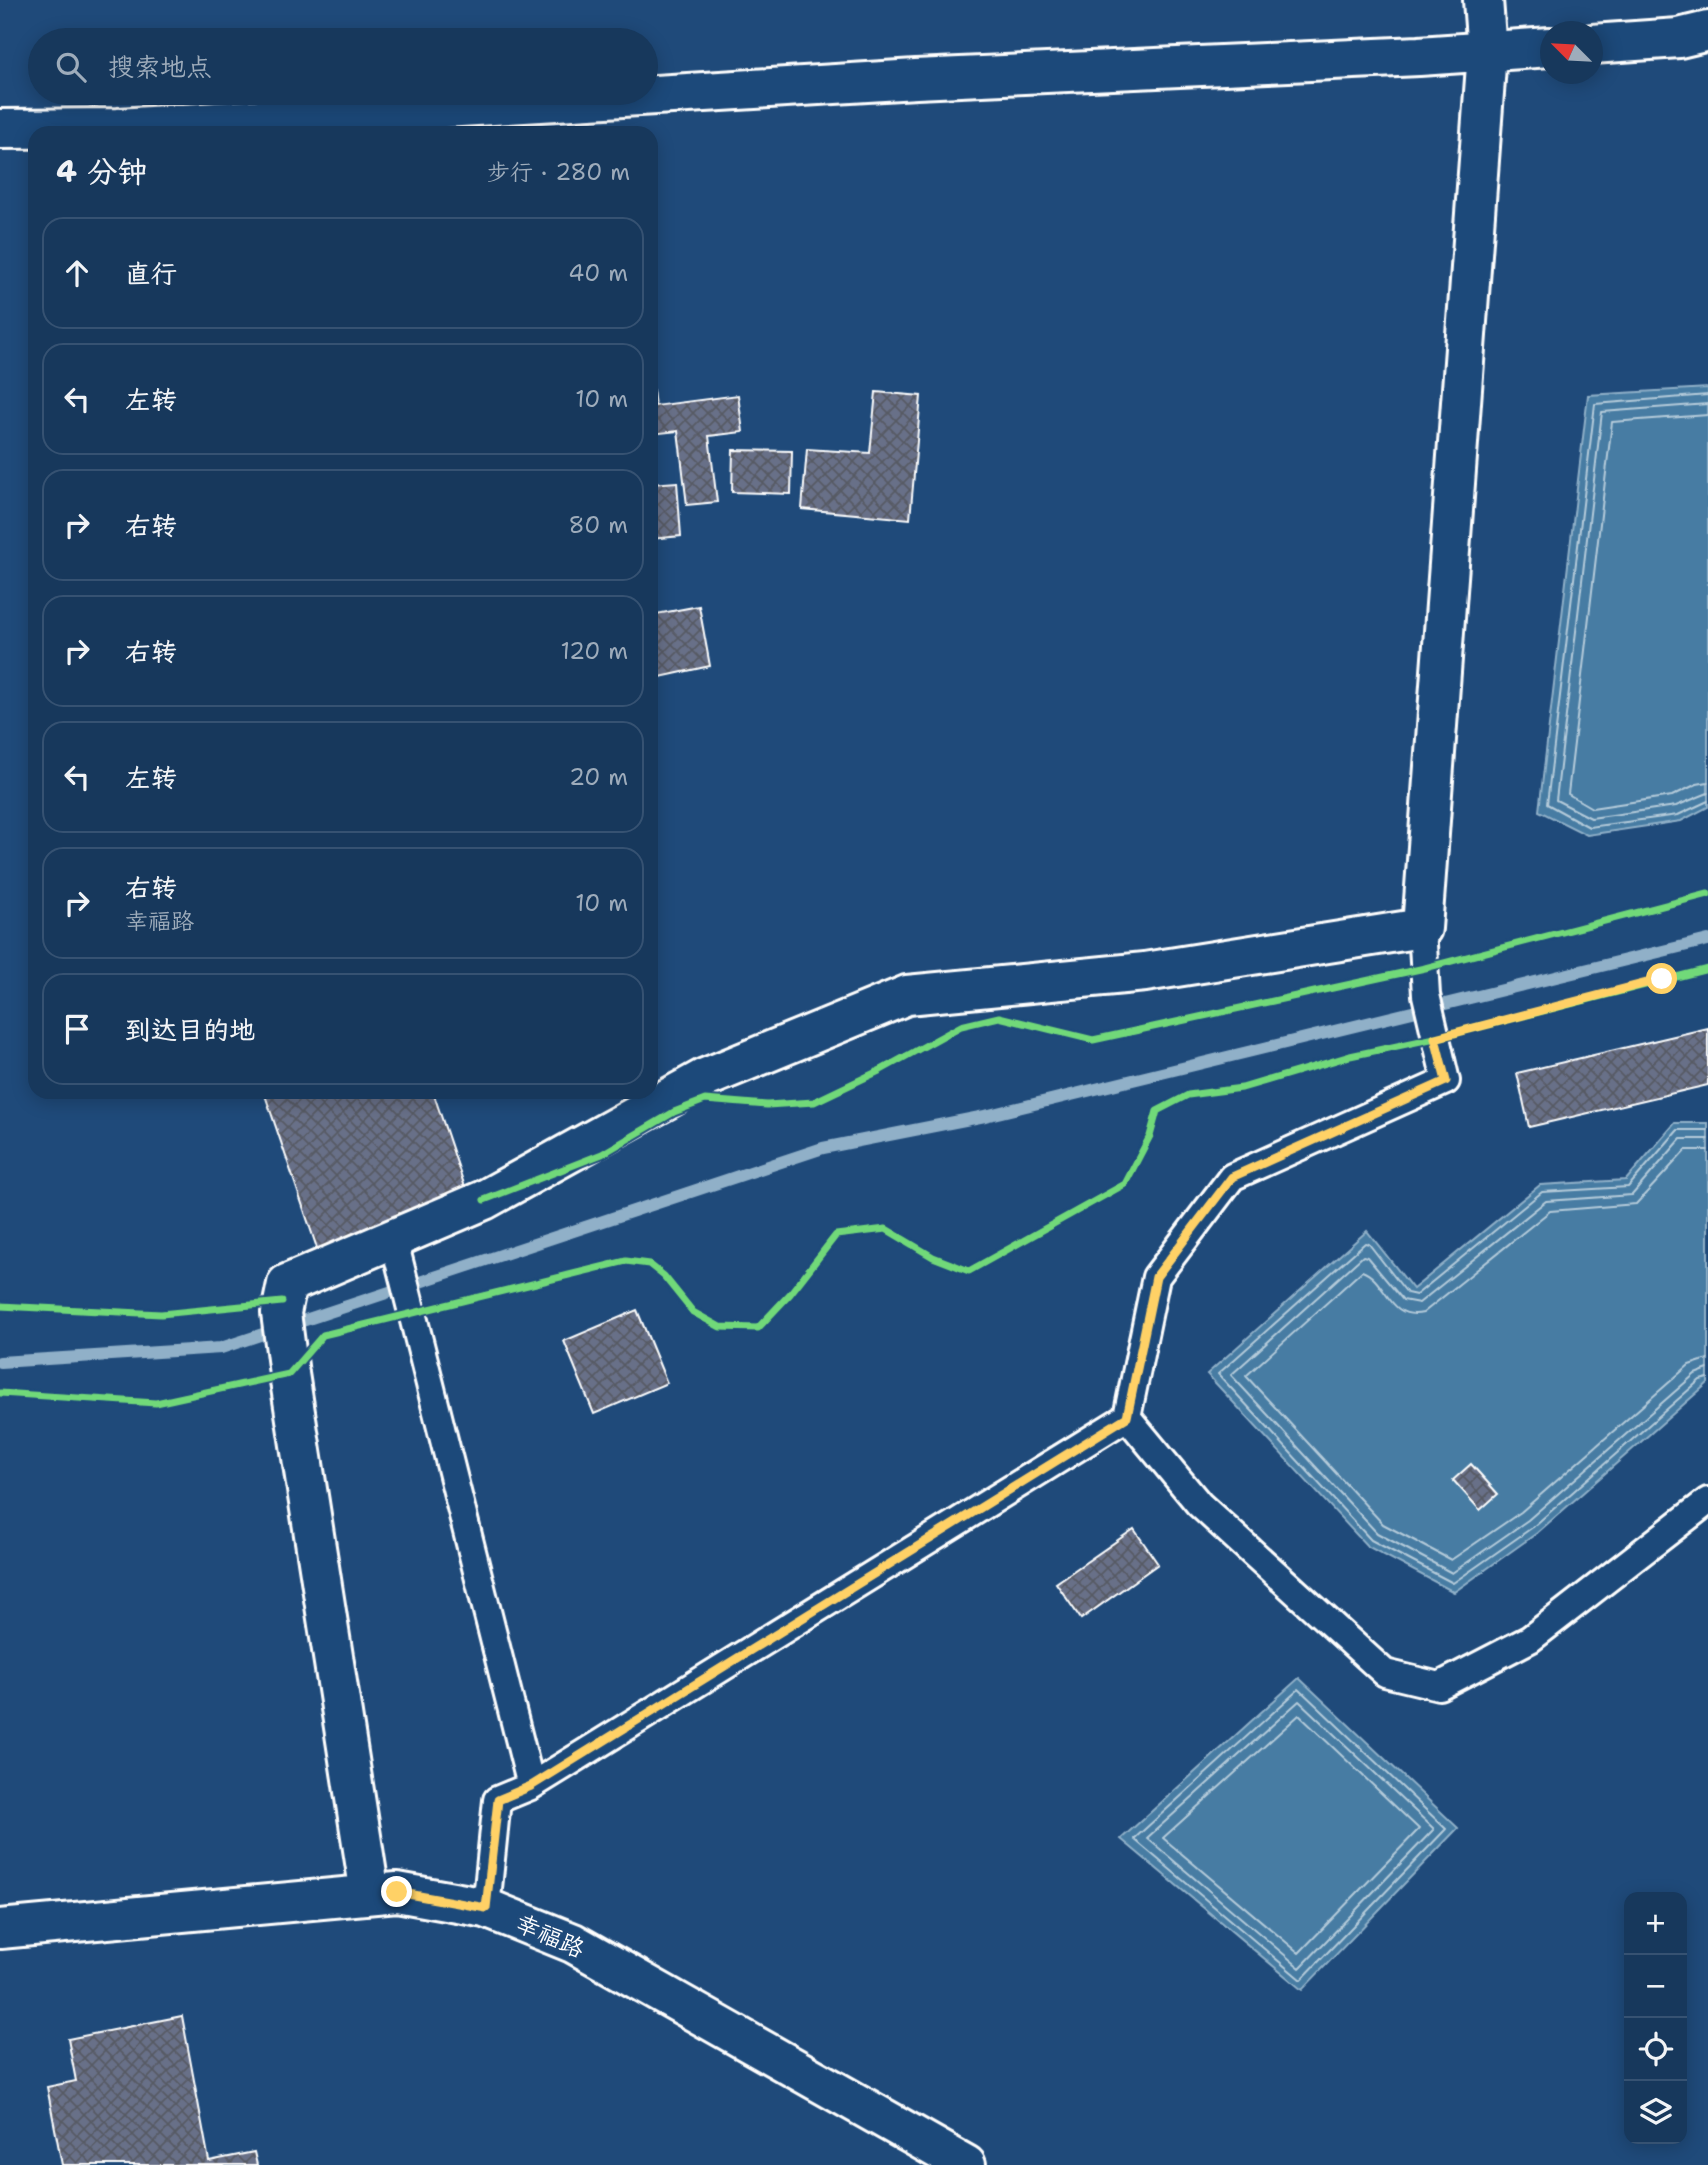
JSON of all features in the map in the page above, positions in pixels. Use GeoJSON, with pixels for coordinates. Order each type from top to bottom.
{"type":"FeatureCollection","features":[{"type":"Feature","properties":{"kind":"street"},"geometry":{"type":"LineString","coordinates":[[370,1895],[286,1354],[281,1313],[287,1284],[397,1254],[484,1200],[705,1078],[908,995],[1145,972],[1422,928],[1487,52],[1483,0]]}},
{"type":"Feature","properties":{"kind":"street"},"geometry":{"type":"LineString","coordinates":[[1603,43],[1679,38],[1708,31]]}},
{"type":"Feature","properties":{"kind":"street"},"geometry":{"type":"LineString","coordinates":[[658,95],[1540,48]]}},
{"type":"Feature","properties":{"kind":"street"},"geometry":{"type":"LineString","coordinates":[[148,126],[492,105]]}},
{"type":"Feature","properties":{"kind":"street"},"geometry":{"type":"LineString","coordinates":[[0,130],[28,129]]}},
{"type":"Feature","properties":{"kind":"street","name":"幸福路"},"geometry":{"type":"LineString","coordinates":[[0,1929],[397,1892],[486,1908],[573,1943],[966,2165]]}},
{"type":"Feature","properties":{"kind":"lane"},"geometry":{"type":"LineString","coordinates":[[486,1908],[498,1800],[531,1786],[1127,1417],[1156,1277],[1232,1177],[1446,1081],[1426,995],[1422,928]]}},
{"type":"Feature","properties":{"kind":"lane"},"geometry":{"type":"LineString","coordinates":[[397,1254],[531,1786]]}},
{"type":"Feature","properties":{"kind":"lane"},"geometry":{"type":"LineString","coordinates":[[1127,1417],[1199,1504],[1385,1673],[1440,1686],[1530,1639],[1708,1501]]}},
{"type":"Feature","properties":{"kind":"water"},"geometry":{"type":"Polygon","coordinates":[[[1708,388],[1708,807],[1681,821],[1587,835],[1539,811],[1588,395],[1708,388]]]}},
{"type":"Feature","properties":{"kind":"water"},"geometry":{"type":"Polygon","coordinates":[[[1675,1123],[1708,1123],[1708,1383],[1537,1533],[1454,1592],[1367,1546],[1207,1374],[1367,1231],[1413,1289],[1540,1185],[1626,1180],[1675,1123]]]}},
{"type":"Feature","properties":{"kind":"water"},"geometry":{"type":"Polygon","coordinates":[[[1299,1678],[1458,1828],[1302,1990],[1121,1839],[1299,1678]]]}},
{"type":"Feature","properties":{"kind":"building"},"geometry":{"type":"Polygon","coordinates":[[[876,392],[921,396],[910,519],[802,509],[807,449],[870,453],[876,392]]]}},
{"type":"Feature","properties":{"kind":"building"},"geometry":{"type":"Polygon","coordinates":[[[738,395],[743,432],[709,436],[717,502],[687,505],[678,431],[658,433],[658,406],[738,395]]]}},
{"type":"Feature","properties":{"kind":"building"},"geometry":{"type":"Polygon","coordinates":[[[733,450],[792,451],[791,494],[732,492],[733,450]]]}},
{"type":"Feature","properties":{"kind":"building"},"geometry":{"type":"Polygon","coordinates":[[[677,482],[681,536],[658,538],[658,483],[677,482]]]}},
{"type":"Feature","properties":{"kind":"building"},"geometry":{"type":"Polygon","coordinates":[[[699,606],[710,666],[658,677],[658,614],[699,606]]]}},
{"type":"Feature","properties":{"kind":"building"},"geometry":{"type":"Polygon","coordinates":[[[1708,1028],[1708,1085],[1529,1127],[1517,1073],[1708,1028]]]}},
{"type":"Feature","properties":{"kind":"building"},"geometry":{"type":"Polygon","coordinates":[[[266,1099],[435,1099],[469,1199],[318,1251],[266,1099]]]}},
{"type":"Feature","properties":{"kind":"building"},"geometry":{"type":"Polygon","coordinates":[[[637,1310],[667,1383],[594,1414],[564,1341],[637,1310]]]}},
{"type":"Feature","properties":{"kind":"building"},"geometry":{"type":"Polygon","coordinates":[[[1471,1464],[1498,1494],[1480,1510],[1453,1480],[1471,1464]]]}},
{"type":"Feature","properties":{"kind":"building"},"geometry":{"type":"Polygon","coordinates":[[[1134,1529],[1158,1564],[1081,1619],[1056,1583],[1134,1529]]]}},
{"type":"Feature","properties":{"kind":"building"},"geometry":{"type":"Polygon","coordinates":[[[182,2016],[209,2161],[254,2152],[257,2165],[62,2165],[47,2087],[76,2081],[68,2039],[182,2016]]]}},
{"type":"Feature","properties":{"kind":"waterway"},"geometry":{"type":"LineString","coordinates":[[0,1362],[221,1348],[823,1148],[985,1116],[1708,940]]}},
{"type":"Feature","properties":{"kind":"cycle path"},"geometry":{"type":"LineString","coordinates":[[484,1200],[602,1154],[674,1112],[705,1100],[767,1105],[814,1102],[881,1070],[961,1026],[999,1017],[1093,1040],[1425,968],[1708,894]]}},
{"type":"Feature","properties":{"kind":"cycle path"},"geometry":{"type":"LineString","coordinates":[[0,1393],[156,1403],[289,1374],[323,1335],[626,1261],[649,1264],[664,1276],[693,1312],[720,1327],[758,1328],[790,1294],[836,1235],[886,1229],[933,1257],[969,1271],[1125,1184],[1150,1136],[1157,1111],[1188,1095],[1242,1088],[1350,1056],[1435,1038],[1708,969]]}},
{"type":"Feature","properties":{"kind":"cycle path"},"geometry":{"type":"LineString","coordinates":[[0,1306],[161,1314],[282,1302]]}},
{"type":"Feature","properties":{"kind":"route"},"geometry":{"type":"LineString","coordinates":[[397,1892],[486,1908],[498,1800],[531,1786],[1127,1417],[1156,1277],[1232,1177],[1446,1081],[1435,1038],[1576,1004],[1662,979]]}}]}
